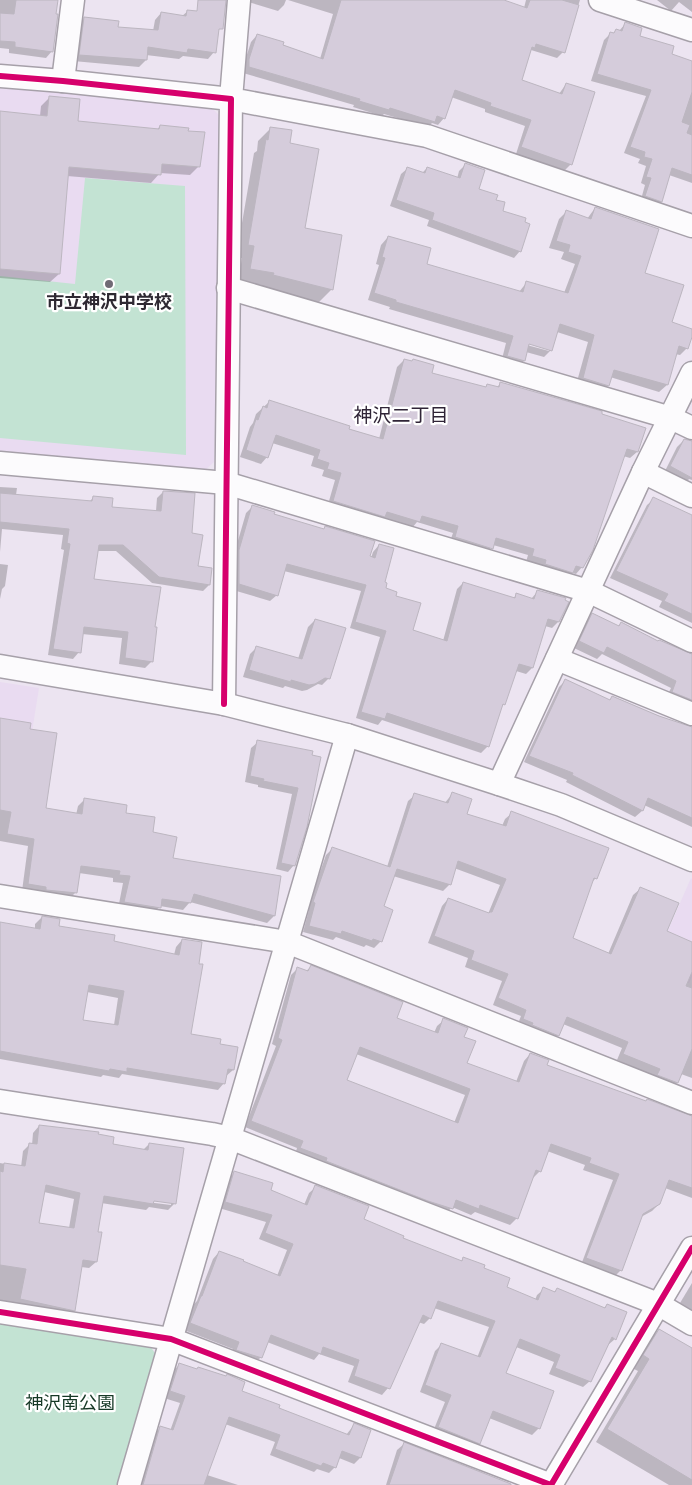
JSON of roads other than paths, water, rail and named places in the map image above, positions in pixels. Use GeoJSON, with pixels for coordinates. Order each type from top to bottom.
{"type":"FeatureCollection","features":[{"type":"Feature","properties":{"kind":"street"},"geometry":{"type":"LineString","coordinates":[[63,81],[73,0]]}},
{"type":"Feature","properties":{"kind":"street"},"geometry":{"type":"LineString","coordinates":[[224,704],[230,99],[239,0]]}},
{"type":"Feature","properties":{"kind":"street"},"geometry":{"type":"LineString","coordinates":[[600,0],[634,5],[692,30]]}},
{"type":"Feature","properties":{"kind":"street"},"geometry":{"type":"LineString","coordinates":[[0,76],[230,99],[427,136],[692,226]]}},
{"type":"Feature","properties":{"kind":"street"},"geometry":{"type":"LineString","coordinates":[[228,288],[671,418],[692,428]]}},
{"type":"Feature","properties":{"kind":"street"},"geometry":{"type":"LineString","coordinates":[[500,784],[643,472],[692,373]]}},
{"type":"Feature","properties":{"kind":"street"},"geometry":{"type":"LineString","coordinates":[[0,463],[226,483],[588,591],[692,641]]}},
{"type":"Feature","properties":{"kind":"street"},"geometry":{"type":"LineString","coordinates":[[643,472],[692,496]]}},
{"type":"Feature","properties":{"kind":"street"},"geometry":{"type":"LineString","coordinates":[[557,659],[692,714]]}},
{"type":"Feature","properties":{"kind":"street"},"geometry":{"type":"LineString","coordinates":[[0,666],[224,704],[348,735],[500,784],[561,806],[692,860]]}},
{"type":"Feature","properties":{"kind":"street"},"geometry":{"type":"LineString","coordinates":[[129,1485],[348,735]]}},
{"type":"Feature","properties":{"kind":"street"},"geometry":{"type":"LineString","coordinates":[[0,896],[287,942],[692,1103]]}},
{"type":"Feature","properties":{"kind":"street"},"geometry":{"type":"LineString","coordinates":[[0,1101],[230,1138],[658,1304],[692,1324]]}},
{"type":"Feature","properties":{"kind":"street"},"geometry":{"type":"LineString","coordinates":[[0,1312],[171,1338],[551,1485],[692,1248]]}},
{"type":"Feature","properties":{"kind":"place","name":"市立神沢中学校"},"geometry":{"type":"Point","coordinates":[109,284]}},
{"type":"Feature","properties":{"kind":"district","name":"神沢二丁目"},"geometry":{"type":"Point","coordinates":[401,416]}},
{"type":"Feature","properties":{"kind":"park label","name":"神沢南公園"},"geometry":{"type":"Point","coordinates":[70,1404]}}]}
